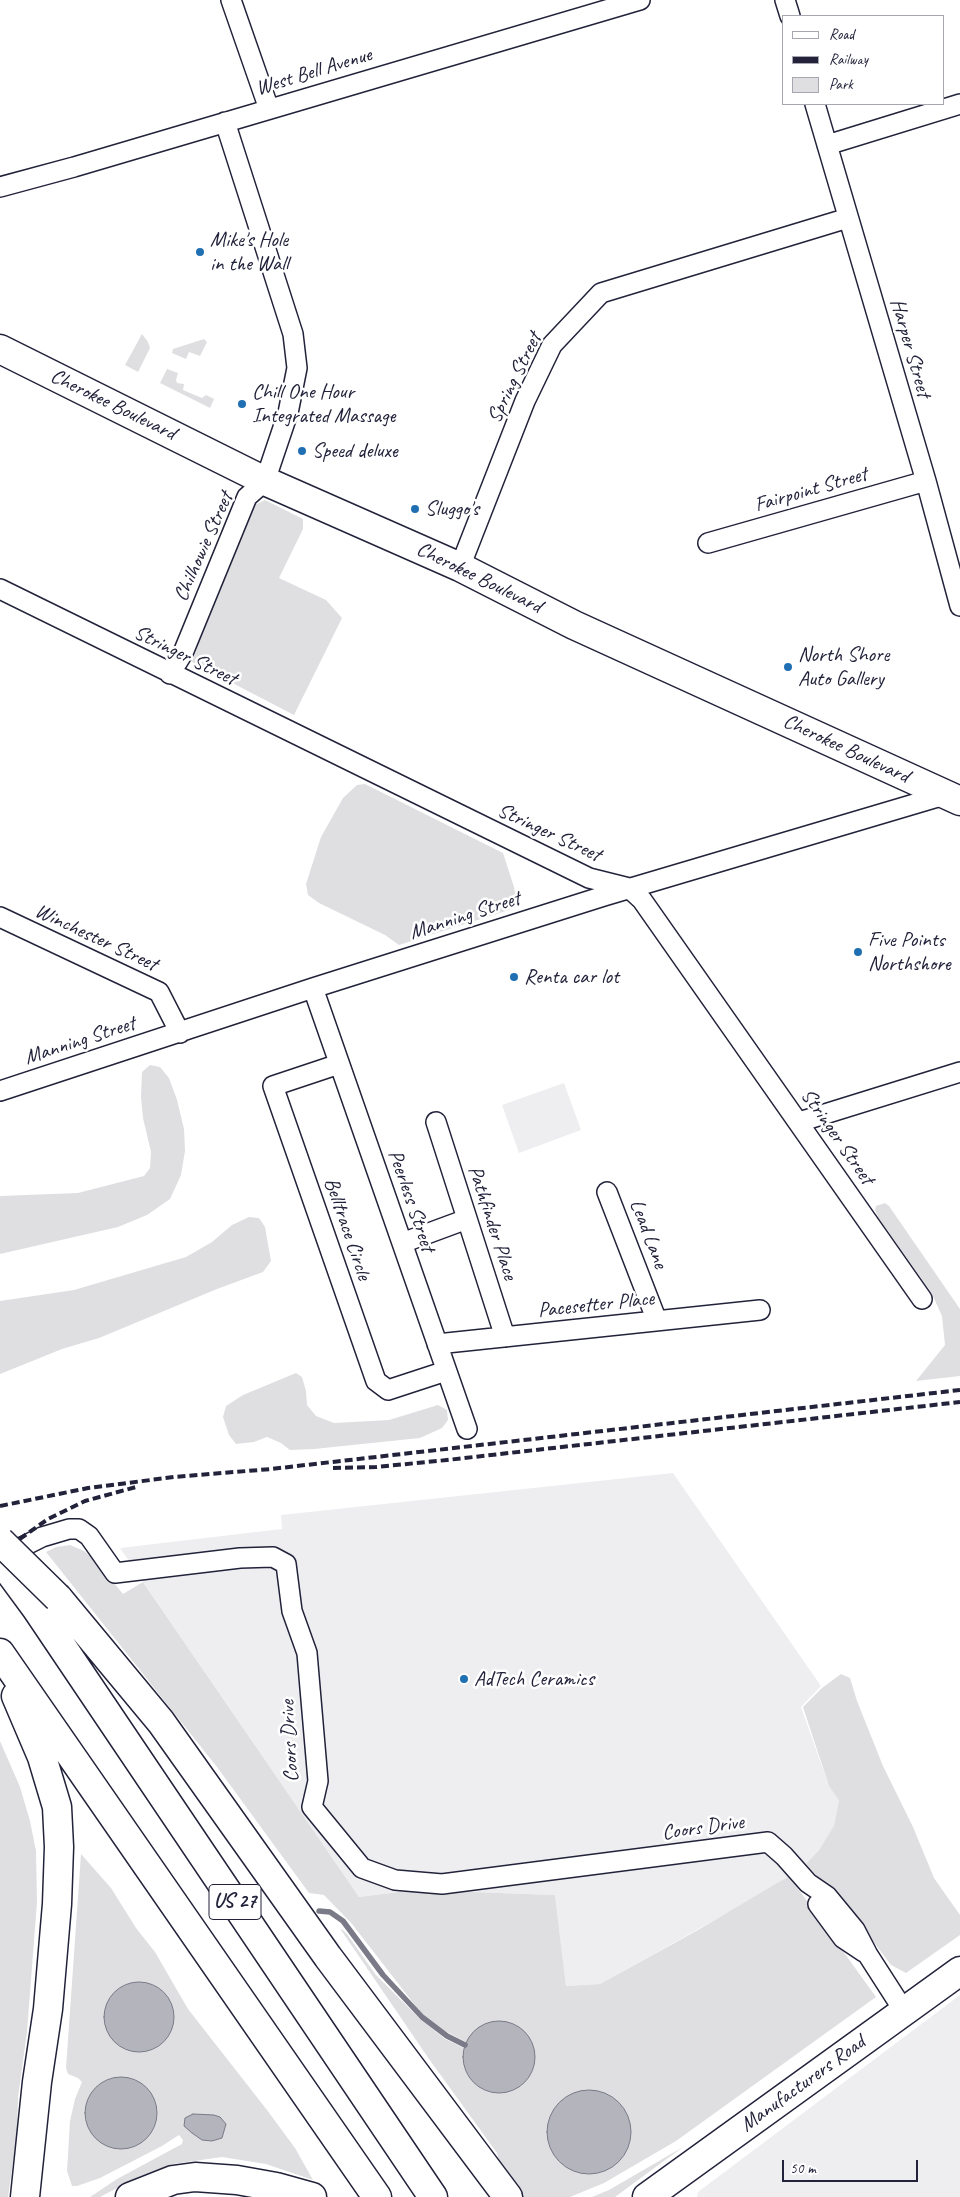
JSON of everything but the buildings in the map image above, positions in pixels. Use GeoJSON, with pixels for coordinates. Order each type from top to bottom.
{"type":"FeatureCollection","features":[{"type":"Feature","properties":{"kind":"main road","name":"Cherokee Boulevard"},"geometry":{"type":"LineString","coordinates":[[0,349],[265,480],[460,567],[574,625],[955,795]]}},
{"type":"Feature","properties":{"kind":"main road"},"geometry":{"type":"LineString","coordinates":[[0,1541],[47,1603],[161,1722],[328,1956],[508,2197]]}},
{"type":"Feature","properties":{"kind":"main road","name":"US 27"},"geometry":{"type":"LineString","coordinates":[[0,1558],[47,1603],[433,2197]]}},
{"type":"Feature","properties":{"kind":"main road","name":"US 27"},"geometry":{"type":"LineString","coordinates":[[0,1653],[377,2197]]}},
{"type":"Feature","properties":{"kind":"main road"},"geometry":{"type":"LineString","coordinates":[[0,1660],[42,1757],[57,1807],[59,1847],[57,1904],[48,2009],[37,2082],[25,2197]]}},
{"type":"Feature","properties":{"kind":"main road","name":"Manufacturers Road"},"geometry":{"type":"LineString","coordinates":[[647,2197],[960,1971]]}},
{"type":"Feature","properties":{"kind":"main road"},"geometry":{"type":"LineString","coordinates":[[130,2197],[173,2180],[195,2177],[257,2184],[312,2197]]}},
{"type":"Feature","properties":{"kind":"street"},"geometry":{"type":"LineString","coordinates":[[231,0],[269,109]]}},
{"type":"Feature","properties":{"kind":"street","name":"West Bell Avenue"},"geometry":{"type":"LineString","coordinates":[[0,187],[640,0]]}},
{"type":"Feature","properties":{"kind":"street"},"geometry":{"type":"LineString","coordinates":[[785,0],[790,15]]}},
{"type":"Feature","properties":{"kind":"street"},"geometry":{"type":"LineString","coordinates":[[827,144],[960,104]]}},
{"type":"Feature","properties":{"kind":"street","name":"Harper Street"},"geometry":{"type":"LineString","coordinates":[[815,105],[926,481],[960,606]]}},
{"type":"Feature","properties":{"kind":"street","name":"Chilhowie Street"},"geometry":{"type":"LineString","coordinates":[[170,674],[183,653],[247,497],[265,480],[288,412],[297,368],[293,334],[225,122]]}},
{"type":"Feature","properties":{"kind":"street","name":"Spring Street"},"geometry":{"type":"LineString","coordinates":[[460,567],[525,401],[552,345],[601,293],[848,218]]}},
{"type":"Feature","properties":{"kind":"street","name":"Fairpoint Street"},"geometry":{"type":"LineString","coordinates":[[708,543],[926,481]]}},
{"type":"Feature","properties":{"kind":"street","name":"Stringer Street"},"geometry":{"type":"LineString","coordinates":[[0,589],[589,878],[629,888],[642,900],[922,1299]]}},
{"type":"Feature","properties":{"kind":"street","name":"Manning Street"},"geometry":{"type":"LineString","coordinates":[[0,1091],[313,988],[629,888],[764,847],[955,795]]}},
{"type":"Feature","properties":{"kind":"street","name":"Winchester Street"},"geometry":{"type":"LineString","coordinates":[[0,917],[159,992],[180,1033]]}},
{"type":"Feature","properties":{"kind":"street","name":"Peerless Street"},"geometry":{"type":"LineString","coordinates":[[313,988],[466,1430]]}},
{"type":"Feature","properties":{"kind":"street","name":"Belltrace Circle"},"geometry":{"type":"LineString","coordinates":[[340,1064],[273,1086],[279,1104],[376,1381],[388,1390],[446,1371]]}},
{"type":"Feature","properties":{"kind":"street"},"geometry":{"type":"LineString","coordinates":[[799,1122],[960,1072]]}},
{"type":"Feature","properties":{"kind":"street","name":"Pathfinder Place"},"geometry":{"type":"LineString","coordinates":[[436,1122],[505,1337]]}},
{"type":"Feature","properties":{"kind":"street","name":"Lead Lane"},"geometry":{"type":"LineString","coordinates":[[607,1192],[657,1321]]}},
{"type":"Feature","properties":{"kind":"street"},"geometry":{"type":"LineString","coordinates":[[402,1243],[467,1219]]}},
{"type":"Feature","properties":{"kind":"street","name":"Pacesetter Place"},"geometry":{"type":"LineString","coordinates":[[437,1344],[760,1310]]}},
{"type":"Feature","properties":{"kind":"street","name":"Coors Drive"},"geometry":{"type":"LineString","coordinates":[[0,1558],[42,1538],[69,1529],[78,1529],[89,1536],[115,1573],[240,1558],[273,1557],[286,1564],[292,1610],[307,1653],[318,1780],[312,1807],[362,1868],[395,1880],[442,1884],[768,1842],[784,1856],[808,1883],[827,1896],[855,1930],[868,1955],[904,2011]]}},
{"type":"Feature","properties":{"kind":"shaded area"},"geometry":{"type":"Polygon","coordinates":[[[564,1083],[581,1130],[519,1153],[502,1105],[564,1083]]]}},
{"type":"Feature","properties":{"kind":"shaded area"},"geometry":{"type":"Polygon","coordinates":[[[673,1473],[821,1686],[801,1707],[829,1786],[839,1801],[835,1826],[819,1850],[806,1864],[763,1893],[600,1984],[566,1986],[555,1895],[415,1890],[359,1897],[120,1548],[282,1529],[281,1515],[673,1473]]]}},
{"type":"Feature","properties":{"kind":"shaded area"},"geometry":{"type":"Polygon","coordinates":[[[139,1982],[152,1985],[164,1992],[171,2004],[174,2017],[171,2030],[164,2042],[152,2049],[139,2052],[126,2049],[114,2042],[107,2030],[104,2017],[107,2004],[114,1992],[126,1985],[139,1982]]]}},
{"type":"Feature","properties":{"kind":"shaded area"},"geometry":{"type":"Polygon","coordinates":[[[960,1995],[960,2197],[697,2197],[698,2192],[960,1995]]]}},
{"type":"Feature","properties":{"kind":"shaded area"},"geometry":{"type":"Polygon","coordinates":[[[499,2021],[519,2027],[529,2037],[535,2057],[529,2077],[519,2087],[499,2093],[479,2087],[469,2077],[463,2057],[469,2037],[479,2027],[499,2021]]]}},
{"type":"Feature","properties":{"kind":"shaded area"},"geometry":{"type":"Polygon","coordinates":[[[121,2077],[141,2083],[151,2093],[157,2113],[151,2133],[141,2143],[121,2149],[101,2143],[91,2133],[85,2113],[91,2093],[101,2083],[121,2077]]]}},
{"type":"Feature","properties":{"kind":"shaded area"},"geometry":{"type":"Polygon","coordinates":[[[589,2090],[605,2093],[619,2102],[628,2116],[631,2132],[628,2148],[619,2162],[605,2171],[589,2174],[573,2171],[559,2162],[550,2148],[547,2132],[550,2116],[559,2102],[573,2093],[589,2090]]]}},
{"type":"Feature","properties":{"kind":"shaded area"},"geometry":{"type":"Polygon","coordinates":[[[193,2114],[220,2117],[226,2124],[222,2138],[212,2141],[202,2140],[192,2133],[184,2126],[185,2118],[193,2114]]]}},
{"type":"Feature","properties":{"kind":"green space"},"geometry":{"type":"Polygon","coordinates":[[[142,334],[150,348],[138,372],[125,365],[142,334]]]}},
{"type":"Feature","properties":{"kind":"green space"},"geometry":{"type":"Polygon","coordinates":[[[204,339],[207,342],[200,356],[189,352],[186,359],[172,353],[173,349],[204,339]]]}},
{"type":"Feature","properties":{"kind":"green space"},"geometry":{"type":"Polygon","coordinates":[[[167,369],[178,373],[176,380],[177,383],[184,384],[183,390],[202,398],[206,395],[214,399],[210,408],[160,383],[167,369]]]}},
{"type":"Feature","properties":{"kind":"green space"},"geometry":{"type":"Polygon","coordinates":[[[265,500],[303,519],[303,529],[279,578],[326,600],[342,618],[294,715],[192,662],[250,501],[257,504],[265,500]]]}},
{"type":"Feature","properties":{"kind":"green space"},"geometry":{"type":"Polygon","coordinates":[[[365,784],[503,853],[514,887],[516,900],[509,910],[399,945],[385,935],[319,903],[308,895],[306,884],[321,837],[343,798],[357,785],[365,784]]]}},
{"type":"Feature","properties":{"kind":"green space"},"geometry":{"type":"Polygon","coordinates":[[[150,1065],[160,1067],[169,1078],[184,1129],[185,1151],[181,1175],[170,1199],[147,1215],[118,1227],[0,1254],[0,1196],[78,1193],[144,1176],[150,1168],[151,1152],[143,1118],[141,1097],[142,1072],[150,1065]]]}},
{"type":"Feature","properties":{"kind":"green space"},"geometry":{"type":"Polygon","coordinates":[[[885,1203],[889,1206],[960,1309],[960,1376],[916,1381],[945,1345],[942,1316],[931,1292],[878,1217],[875,1210],[876,1206],[885,1203]]]}},
{"type":"Feature","properties":{"kind":"green space"},"geometry":{"type":"Polygon","coordinates":[[[249,1217],[259,1218],[265,1227],[271,1261],[263,1272],[99,1338],[62,1349],[0,1374],[0,1301],[74,1290],[186,1257],[212,1242],[232,1225],[249,1217]]]}},
{"type":"Feature","properties":{"kind":"green space"},"geometry":{"type":"Polygon","coordinates":[[[296,1373],[302,1377],[307,1405],[316,1416],[334,1423],[389,1420],[438,1405],[447,1410],[448,1420],[442,1428],[420,1438],[290,1450],[281,1443],[267,1437],[254,1442],[236,1444],[229,1435],[223,1417],[226,1406],[243,1395],[296,1373]]]}},
{"type":"Feature","properties":{"kind":"green space"},"geometry":{"type":"Polygon","coordinates":[[[70,1545],[84,1551],[95,1560],[123,1594],[143,1582],[359,1897],[415,1890],[555,1895],[566,1986],[600,1984],[698,1930],[789,1876],[876,1997],[676,2141],[604,2183],[570,2197],[520,2197],[500,2165],[497,2153],[429,2059],[341,1930],[347,1934],[376,1975],[420,2019],[445,2039],[464,2048],[466,2042],[445,2031],[421,2013],[352,1924],[324,1895],[309,1893],[217,1767],[46,1552],[56,1547],[70,1545]]]}},
{"type":"Feature","properties":{"kind":"green space"},"geometry":{"type":"Polygon","coordinates":[[[841,1674],[850,1678],[857,1701],[883,1766],[913,1827],[934,1878],[960,1915],[960,1935],[906,1973],[891,1965],[857,1920],[806,1864],[819,1850],[834,1826],[839,1801],[829,1786],[803,1707],[822,1688],[841,1674]]]}},
{"type":"Feature","properties":{"kind":"green space"},"geometry":{"type":"Polygon","coordinates":[[[0,1741],[20,1787],[30,1821],[36,1851],[37,1902],[27,2032],[18,2097],[17,2134],[8,2197],[0,2197],[0,1741]]]}},
{"type":"Feature","properties":{"kind":"green space"},"geometry":{"type":"Polygon","coordinates":[[[81,1854],[111,1888],[136,1928],[155,1952],[188,2009],[295,2148],[313,2180],[266,2164],[222,2157],[173,2164],[140,2176],[100,2197],[90,2197],[117,2179],[182,2144],[183,2140],[179,2135],[162,2146],[100,2178],[72,2186],[67,2171],[70,2121],[75,2099],[82,2082],[68,2074],[66,2068],[81,1854]]]}},
{"type":"Feature","properties":{"kind":"green space"},"geometry":{"type":"Polygon","coordinates":[[[683,2147],[615,2197],[592,2197],[609,2190],[683,2147]]]}},
{"type":"Feature","properties":{"kind":"waterway"},"geometry":{"type":"LineString","coordinates":[[319,1911],[330,1912],[343,1921],[383,1975],[422,2017],[447,2036],[465,2045]]}},
{"type":"Feature","properties":{"kind":"railway"},"geometry":{"type":"LineString","coordinates":[[0,1506],[88,1488],[174,1477],[271,1469],[960,1390]]}},
{"type":"Feature","properties":{"kind":"railway"},"geometry":{"type":"LineString","coordinates":[[333,1468],[376,1467],[447,1460],[960,1402]]}},
{"type":"Feature","properties":{"kind":"railway"},"geometry":{"type":"LineString","coordinates":[[0,1553],[48,1519],[85,1501],[136,1487]]}},
{"type":"Feature","properties":{"kind":"place","name":"Mike's Hole in the Wall"},"geometry":{"type":"Point","coordinates":[200,252]}},
{"type":"Feature","properties":{"kind":"place","name":"Chill One Hour Integrated Massage"},"geometry":{"type":"Point","coordinates":[242,404]}},
{"type":"Feature","properties":{"kind":"place","name":"Speed deluxe"},"geometry":{"type":"Point","coordinates":[302,451]}},
{"type":"Feature","properties":{"kind":"place","name":"Sluggo's"},"geometry":{"type":"Point","coordinates":[415,509]}},
{"type":"Feature","properties":{"kind":"place","name":"North Shore Auto Gallery"},"geometry":{"type":"Point","coordinates":[788,667]}},
{"type":"Feature","properties":{"kind":"place","name":"Five Points Northshore"},"geometry":{"type":"Point","coordinates":[858,952]}},
{"type":"Feature","properties":{"kind":"place","name":"Renta car lot"},"geometry":{"type":"Point","coordinates":[514,977]}},
{"type":"Feature","properties":{"kind":"place","name":"AdTech Ceramics"},"geometry":{"type":"Point","coordinates":[464,1679]}}]}
